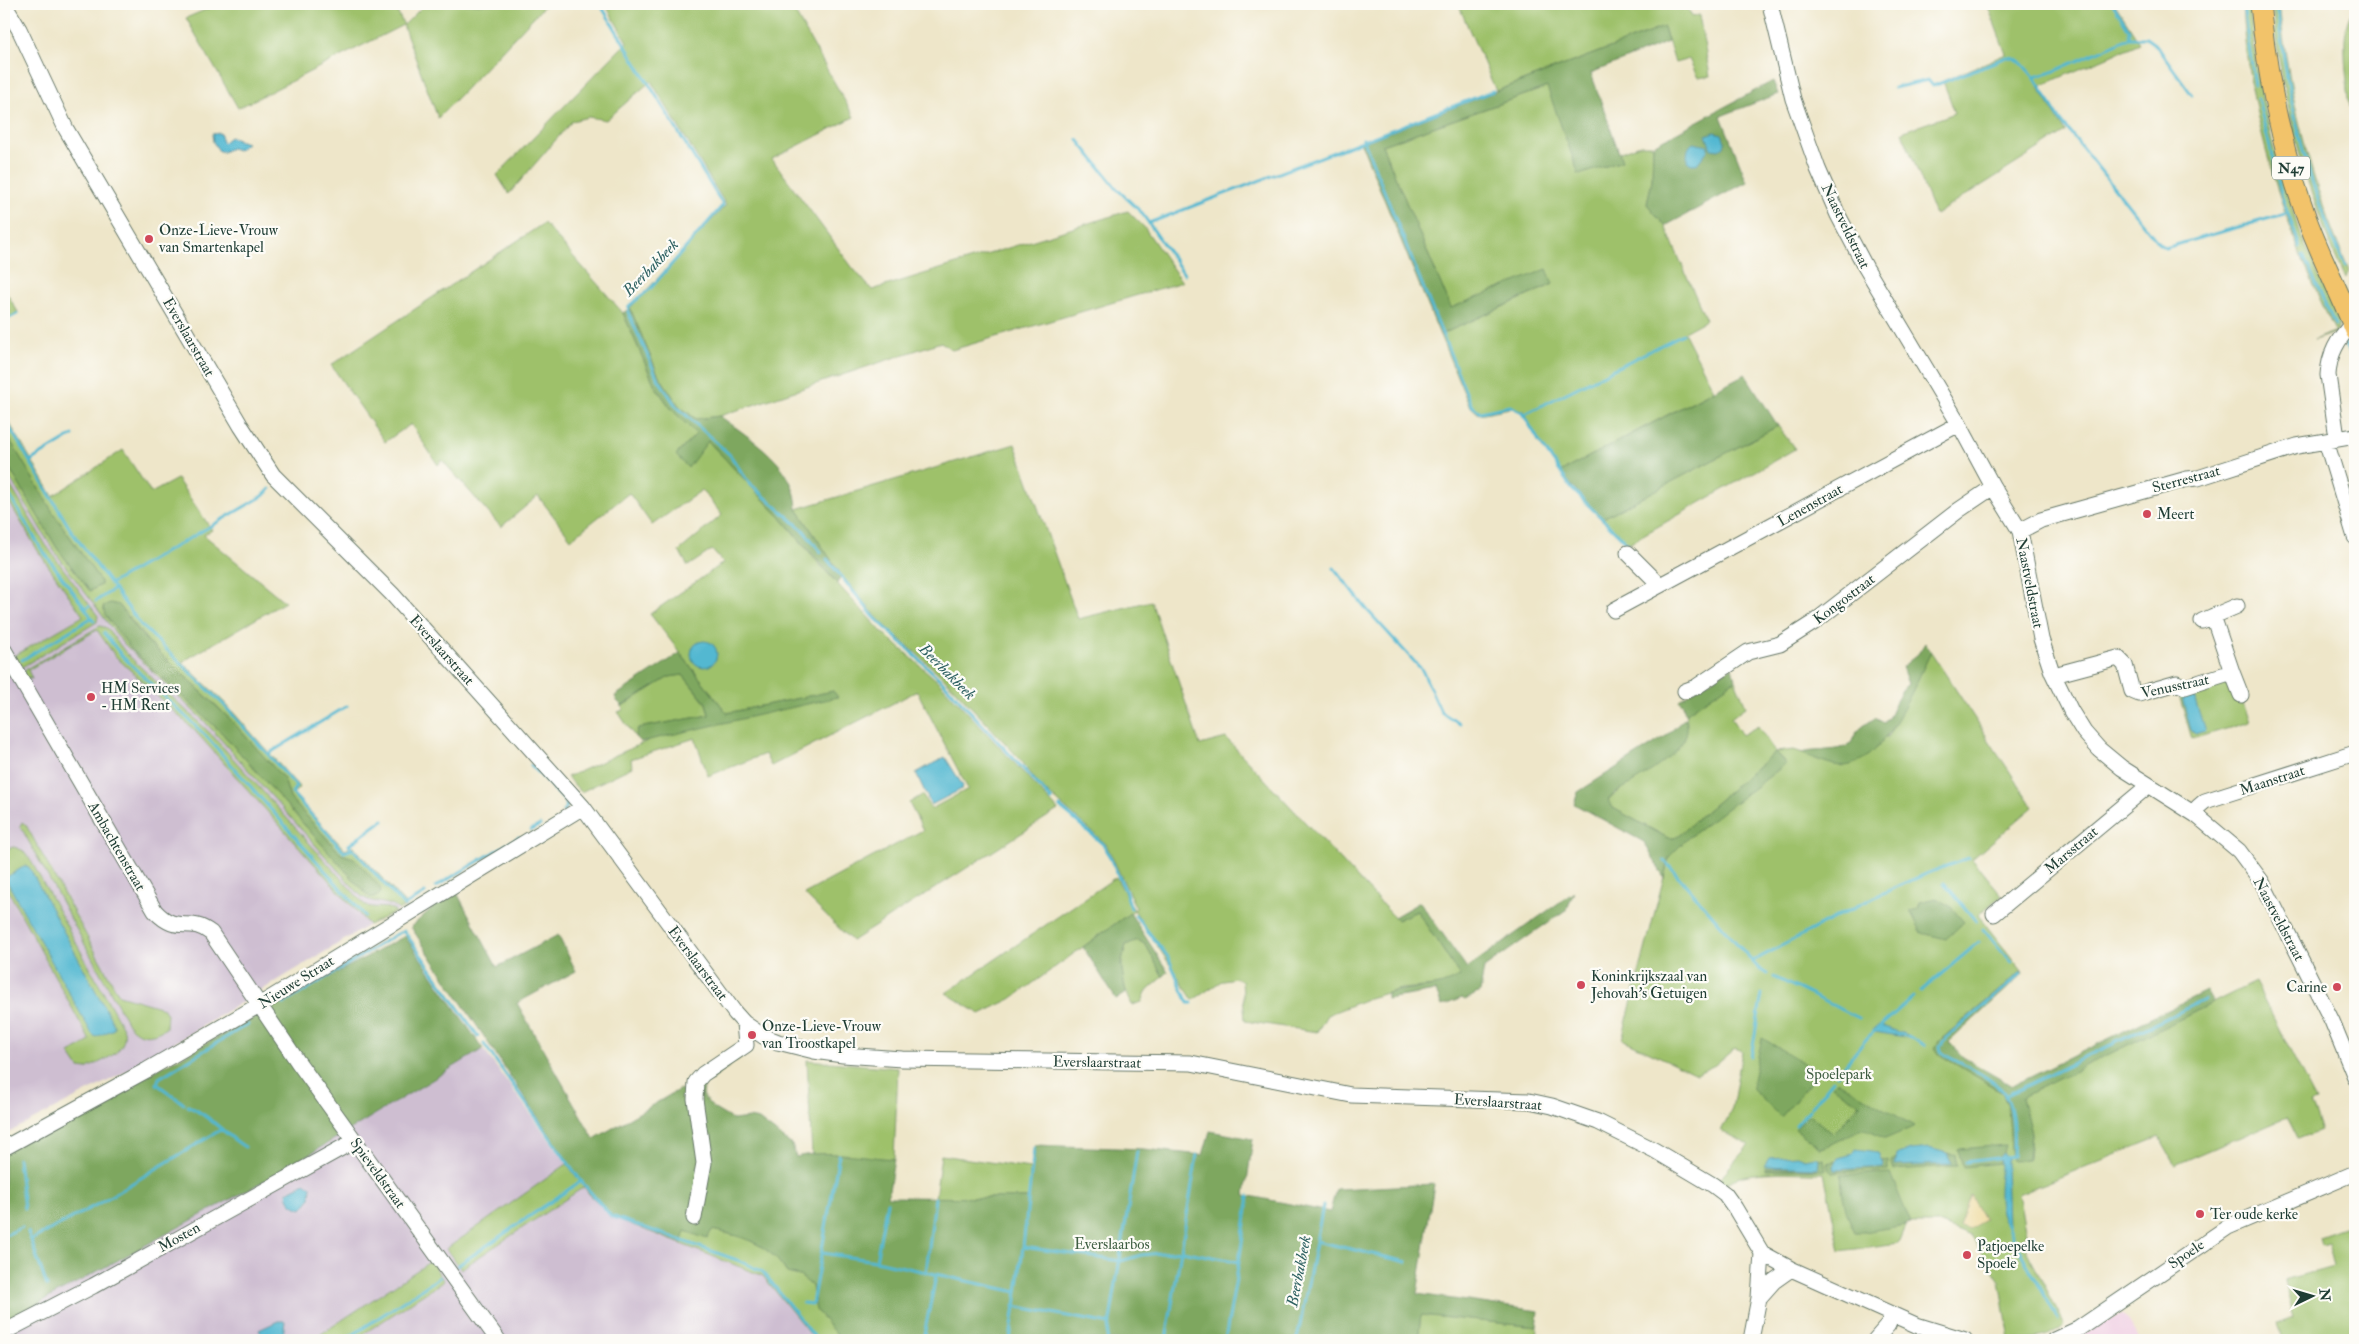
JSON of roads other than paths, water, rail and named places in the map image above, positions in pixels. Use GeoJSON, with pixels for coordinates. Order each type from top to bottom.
{"type":"FeatureCollection","features":[{"type":"Feature","properties":{"kind":"main road","name":"N47"},"geometry":{"type":"LineString","coordinates":[[2260,4],[2270,76],[2290,164],[2315,240],[2354,328]]}},
{"type":"Feature","properties":{"kind":"street","name":"Everslaarstraat"},"geometry":{"type":"LineString","coordinates":[[4,4],[19,29],[40,78],[66,129],[241,426],[273,475],[392,594],[583,808],[744,1023],[763,1036],[805,1050],[865,1057],[1191,1063],[1351,1095],[1529,1101],[1544,1104],[1598,1122],[1654,1150],[1719,1189],[1735,1208],[1762,1253],[1790,1269]]}},
{"type":"Feature","properties":{"kind":"street","name":"Naastveldstraat"},"geometry":{"type":"LineString","coordinates":[[1770,4],[1793,98],[1818,169],[1838,215],[1866,268],[2020,531],[2041,639],[2054,675],[2071,711],[2084,732],[2099,749],[2148,786],[2196,815],[2239,851],[2262,882],[2332,1021],[2355,1076]]}},
{"type":"Feature","properties":{"kind":"street"},"geometry":{"type":"LineString","coordinates":[[2354,328],[2339,338],[2328,365],[2328,376],[2332,439],[2355,537]]}},
{"type":"Feature","properties":{"kind":"street","name":"Lenenstraat"},"geometry":{"type":"LineString","coordinates":[[1614,610],[1959,424]]}},
{"type":"Feature","properties":{"kind":"street","name":"Sterrestraat"},"geometry":{"type":"LineString","coordinates":[[2020,531],[2041,520],[2187,479],[2198,478],[2297,446],[2355,436]]}},
{"type":"Feature","properties":{"kind":"street","name":"Kongostraat"},"geometry":{"type":"LineString","coordinates":[[1685,691],[1748,652],[1780,644],[1813,623],[1959,510],[1993,487]]}},
{"type":"Feature","properties":{"kind":"street"},"geometry":{"type":"LineString","coordinates":[[1628,553],[1660,585]]}},
{"type":"Feature","properties":{"kind":"street"},"geometry":{"type":"LineString","coordinates":[[2237,606],[2207,619],[2241,695]]}},
{"type":"Feature","properties":{"kind":"street","name":"Ambachtenstraat"},"geometry":{"type":"LineString","coordinates":[[4,650],[155,911],[165,921],[170,923],[195,924],[211,933],[261,1004]]}},
{"type":"Feature","properties":{"kind":"street","name":"Venusstraat"},"geometry":{"type":"LineString","coordinates":[[2054,675],[2118,658],[2124,665],[2132,692],[2139,694],[2177,683],[2185,686],[2232,672]]}},
{"type":"Feature","properties":{"kind":"street","name":"Maanstraat"},"geometry":{"type":"LineString","coordinates":[[2196,815],[2198,807],[2204,801],[2355,753]]}},
{"type":"Feature","properties":{"kind":"street","name":"Marsstraat"},"geometry":{"type":"LineString","coordinates":[[1994,914],[2148,786]]}},
{"type":"Feature","properties":{"kind":"street","name":"Nieuwe Straat"},"geometry":{"type":"LineString","coordinates":[[4,1148],[261,1004],[583,808]]}},
{"type":"Feature","properties":{"kind":"street","name":"Spieveldstraat"},"geometry":{"type":"LineString","coordinates":[[261,1004],[354,1140],[498,1340]]}},
{"type":"Feature","properties":{"kind":"street"},"geometry":{"type":"LineString","coordinates":[[744,1023],[746,1045]]}},
{"type":"Feature","properties":{"kind":"street"},"geometry":{"type":"LineString","coordinates":[[694,1218],[704,1163],[695,1098],[696,1082],[703,1074],[763,1036]]}},
{"type":"Feature","properties":{"kind":"street","name":"Mosten"},"geometry":{"type":"LineString","coordinates":[[4,1332],[93,1286],[354,1140]]}},
{"type":"Feature","properties":{"kind":"street","name":"Spoele"},"geometry":{"type":"LineString","coordinates":[[2054,1340],[2078,1329],[2228,1227],[2355,1173]]}},
{"type":"Feature","properties":{"kind":"street"},"geometry":{"type":"LineString","coordinates":[[1751,1340],[1758,1298],[1762,1253]]}},
{"type":"Feature","properties":{"kind":"street"},"geometry":{"type":"LineString","coordinates":[[1758,1298],[1790,1269],[1916,1326],[1965,1340]]}},
{"type":"Feature","properties":{"kind":"street"},"geometry":{"type":"LineString","coordinates":[[1875,1340],[1888,1325],[1892,1315]]}},
{"type":"Feature","properties":{"kind":"water"},"geometry":{"type":"Polygon","coordinates":[[[1714,132],[1722,134],[1725,142],[1724,146],[1719,150],[1711,149],[1706,135],[1714,132]]]}},
{"type":"Feature","properties":{"kind":"water"},"geometry":{"type":"Polygon","coordinates":[[[220,133],[223,143],[230,137],[247,143],[238,150],[231,148],[223,152],[219,151],[213,142],[212,134],[220,133]]]}},
{"type":"Feature","properties":{"kind":"water"},"geometry":{"type":"Polygon","coordinates":[[[1693,143],[1708,146],[1708,150],[1697,164],[1691,164],[1687,161],[1688,148],[1693,143]]]}},
{"type":"Feature","properties":{"kind":"water"},"geometry":{"type":"Polygon","coordinates":[[[704,641],[714,644],[717,654],[714,664],[704,667],[694,664],[691,654],[694,644],[704,641]]]}},
{"type":"Feature","properties":{"kind":"water"},"geometry":{"type":"Polygon","coordinates":[[[2193,693],[2205,731],[2195,734],[2191,730],[2182,698],[2193,693]]]}},
{"type":"Feature","properties":{"kind":"water"},"geometry":{"type":"Polygon","coordinates":[[[945,757],[963,786],[962,789],[931,805],[916,773],[945,757]]]}},
{"type":"Feature","properties":{"kind":"water"},"geometry":{"type":"Polygon","coordinates":[[[25,866],[29,867],[114,1025],[114,1029],[96,1037],[92,1034],[5,878],[25,866]]]}},
{"type":"Feature","properties":{"kind":"water"},"geometry":{"type":"Polygon","coordinates":[[[1879,1025],[1911,1038],[1874,1032],[1873,1030],[1879,1025]]]}},
{"type":"Feature","properties":{"kind":"water"},"geometry":{"type":"Polygon","coordinates":[[[1929,1148],[1947,1153],[1952,1164],[1895,1166],[1897,1154],[1929,1148]]]}},
{"type":"Feature","properties":{"kind":"water"},"geometry":{"type":"Polygon","coordinates":[[[1856,1149],[1878,1152],[1884,1167],[1835,1170],[1834,1166],[1838,1158],[1853,1154],[1856,1149]]]}},
{"type":"Feature","properties":{"kind":"water"},"geometry":{"type":"Polygon","coordinates":[[[2003,1152],[2008,1159],[2006,1160],[2008,1226],[2000,1210],[1999,1201],[1999,1156],[2003,1152]]]}},
{"type":"Feature","properties":{"kind":"water"},"geometry":{"type":"Polygon","coordinates":[[[1797,1156],[1804,1159],[1815,1157],[1819,1159],[1818,1168],[1764,1166],[1769,1158],[1797,1156]]]}},
{"type":"Feature","properties":{"kind":"water"},"geometry":{"type":"Polygon","coordinates":[[[305,1183],[311,1186],[310,1199],[302,1209],[291,1203],[287,1192],[305,1183]]]}},
{"type":"Feature","properties":{"kind":"water"},"geometry":{"type":"Polygon","coordinates":[[[278,1321],[285,1321],[283,1337],[279,1340],[265,1340],[259,1330],[278,1321]]]}},
{"type":"Feature","properties":{"kind":"waterway","name":"Beerbakbeek"},"geometry":{"type":"LineString","coordinates":[[600,4],[723,205],[651,288],[629,306],[628,312],[657,377],[676,406],[730,455],[749,483],[803,530],[821,552]]}},
{"type":"Feature","properties":{"kind":"waterway"},"geometry":{"type":"LineString","coordinates":[[1894,88],[1928,80],[1933,86],[2007,57],[2012,57],[2019,61],[2034,77],[2050,73],[2129,38],[2129,30],[2113,4]]}},
{"type":"Feature","properties":{"kind":"waterway"},"geometry":{"type":"LineString","coordinates":[[2277,4],[2286,71],[2300,138],[2319,203],[2345,266]]}},
{"type":"Feature","properties":{"kind":"waterway"},"geometry":{"type":"LineString","coordinates":[[2243,6],[2255,86]]}},
{"type":"Feature","properties":{"kind":"waterway"},"geometry":{"type":"LineString","coordinates":[[2129,38],[2146,38],[2157,46],[2192,95]]}},
{"type":"Feature","properties":{"kind":"waterway"},"geometry":{"type":"LineString","coordinates":[[2034,77],[2061,121],[2159,244],[2165,248],[2288,213]]}},
{"type":"Feature","properties":{"kind":"waterway"},"geometry":{"type":"LineString","coordinates":[[1149,223],[1493,91]]}},
{"type":"Feature","properties":{"kind":"waterway"},"geometry":{"type":"LineString","coordinates":[[2258,99],[2282,197],[2300,247]]}},
{"type":"Feature","properties":{"kind":"waterway"},"geometry":{"type":"LineString","coordinates":[[1363,139],[1471,405],[1480,412],[1510,406],[1522,412],[1539,441],[1572,489],[1627,543]]}},
{"type":"Feature","properties":{"kind":"waterway"},"geometry":{"type":"LineString","coordinates":[[1078,140],[1117,189],[1141,212],[1184,274]]}},
{"type":"Feature","properties":{"kind":"waterway"},"geometry":{"type":"LineString","coordinates":[[2303,255],[2335,325]]}},
{"type":"Feature","properties":{"kind":"waterway"},"geometry":{"type":"LineString","coordinates":[[4,321],[17,314]]}},
{"type":"Feature","properties":{"kind":"waterway"},"geometry":{"type":"LineString","coordinates":[[1523,415],[1683,334]]}},
{"type":"Feature","properties":{"kind":"waterway"},"geometry":{"type":"LineString","coordinates":[[2343,341],[2355,365]]}},
{"type":"Feature","properties":{"kind":"waterway"},"geometry":{"type":"LineString","coordinates":[[4,418],[72,532],[141,625],[223,704],[296,786],[292,793],[344,852],[353,849],[404,906],[425,893]]}},
{"type":"Feature","properties":{"kind":"waterway"},"geometry":{"type":"LineString","coordinates":[[30,461],[73,435]]}},
{"type":"Feature","properties":{"kind":"waterway"},"geometry":{"type":"LineString","coordinates":[[4,486],[40,547],[85,608],[89,606]]}},
{"type":"Feature","properties":{"kind":"waterway"},"geometry":{"type":"LineString","coordinates":[[110,584],[263,496],[270,489]]}},
{"type":"Feature","properties":{"kind":"waterway","name":"Beerbakbeek"},"geometry":{"type":"LineString","coordinates":[[827,559],[874,617],[943,682],[1052,800]]}},
{"type":"Feature","properties":{"kind":"waterway"},"geometry":{"type":"LineString","coordinates":[[1334,568],[1368,611],[1422,670],[1441,712],[1460,724]]}},
{"type":"Feature","properties":{"kind":"waterway"},"geometry":{"type":"LineString","coordinates":[[96,601],[114,589]]}},
{"type":"Feature","properties":{"kind":"waterway"},"geometry":{"type":"LineString","coordinates":[[85,608],[94,621]]}},
{"type":"Feature","properties":{"kind":"waterway"},"geometry":{"type":"LineString","coordinates":[[22,660],[91,618]]}},
{"type":"Feature","properties":{"kind":"waterway"},"geometry":{"type":"LineString","coordinates":[[104,633],[122,656],[206,736],[365,916]]}},
{"type":"Feature","properties":{"kind":"waterway"},"geometry":{"type":"LineString","coordinates":[[268,754],[347,706]]}},
{"type":"Feature","properties":{"kind":"waterway"},"geometry":{"type":"LineString","coordinates":[[531,765],[564,800],[567,806],[563,811]]}},
{"type":"Feature","properties":{"kind":"waterway","name":"Beerbakbeek"},"geometry":{"type":"LineString","coordinates":[[1060,807],[1104,845],[1125,890],[1131,908]]}},
{"type":"Feature","properties":{"kind":"waterway"},"geometry":{"type":"LineString","coordinates":[[352,849],[349,845],[383,820]]}},
{"type":"Feature","properties":{"kind":"waterway"},"geometry":{"type":"LineString","coordinates":[[531,830],[540,825]]}},
{"type":"Feature","properties":{"kind":"waterway"},"geometry":{"type":"LineString","coordinates":[[435,887],[519,837]]}},
{"type":"Feature","properties":{"kind":"waterway"},"geometry":{"type":"LineString","coordinates":[[1753,961],[1913,879],[1969,858]]}},
{"type":"Feature","properties":{"kind":"waterway"},"geometry":{"type":"LineString","coordinates":[[1664,860],[1759,969],[1767,974]]}},
{"type":"Feature","properties":{"kind":"waterway"},"geometry":{"type":"LineString","coordinates":[[1944,883],[1976,921]]}},
{"type":"Feature","properties":{"kind":"waterway","name":"Beerbakbeek"},"geometry":{"type":"LineString","coordinates":[[1135,915],[1168,957],[1188,1003],[1192,1003]]}},
{"type":"Feature","properties":{"kind":"waterway"},"geometry":{"type":"LineString","coordinates":[[1983,929],[2011,962]]}},
{"type":"Feature","properties":{"kind":"waterway"},"geometry":{"type":"LineString","coordinates":[[283,1004],[404,931],[478,1036]]}},
{"type":"Feature","properties":{"kind":"waterway"},"geometry":{"type":"LineString","coordinates":[[1921,991],[1979,942]]}},
{"type":"Feature","properties":{"kind":"waterway"},"geometry":{"type":"LineString","coordinates":[[1965,1162],[2013,1156],[2011,1111],[2005,1094],[2000,1088],[1981,1074],[1945,1055],[1941,1051],[1940,1046],[1945,1039],[2021,974]]}},
{"type":"Feature","properties":{"kind":"waterway"},"geometry":{"type":"LineString","coordinates":[[1774,977],[1859,1018]]}},
{"type":"Feature","properties":{"kind":"waterway"},"geometry":{"type":"LineString","coordinates":[[1751,1057],[1762,994]]}},
{"type":"Feature","properties":{"kind":"waterway"},"geometry":{"type":"LineString","coordinates":[[1837,1075],[1868,1037],[1913,997]]}},
{"type":"Feature","properties":{"kind":"waterway"},"geometry":{"type":"LineString","coordinates":[[2005,1096],[2204,1000]]}},
{"type":"Feature","properties":{"kind":"waterway"},"geometry":{"type":"LineString","coordinates":[[184,1104],[157,1084],[159,1078],[248,1024]]}},
{"type":"Feature","properties":{"kind":"waterway"},"geometry":{"type":"LineString","coordinates":[[1908,1036],[1924,1045]]}},
{"type":"Feature","properties":{"kind":"waterway"},"geometry":{"type":"LineString","coordinates":[[484,1044],[581,1181]]}},
{"type":"Feature","properties":{"kind":"waterway"},"geometry":{"type":"LineString","coordinates":[[1811,1107],[1833,1080]]}},
{"type":"Feature","properties":{"kind":"waterway"},"geometry":{"type":"LineString","coordinates":[[188,1106],[204,1115],[245,1147]]}},
{"type":"Feature","properties":{"kind":"waterway"},"geometry":{"type":"LineString","coordinates":[[1796,1125],[1809,1110]]}},
{"type":"Feature","properties":{"kind":"waterway"},"geometry":{"type":"LineString","coordinates":[[31,1240],[96,1205],[222,1129]]}},
{"type":"Feature","properties":{"kind":"waterway"},"geometry":{"type":"LineString","coordinates":[[1023,1247],[1034,1148]]}},
{"type":"Feature","properties":{"kind":"waterway"},"geometry":{"type":"LineString","coordinates":[[1107,1340],[1137,1151]]}},
{"type":"Feature","properties":{"kind":"waterway"},"geometry":{"type":"LineString","coordinates":[[803,1303],[812,1304],[839,1155]]}},
{"type":"Feature","properties":{"kind":"waterway"},"geometry":{"type":"LineString","coordinates":[[1166,1340],[1197,1155]]}},
{"type":"Feature","properties":{"kind":"waterway"},"geometry":{"type":"LineString","coordinates":[[18,1159],[24,1208]]}},
{"type":"Feature","properties":{"kind":"waterway"},"geometry":{"type":"LineString","coordinates":[[457,1266],[581,1181],[611,1216],[737,1260],[763,1272],[817,1340]]}},
{"type":"Feature","properties":{"kind":"waterway"},"geometry":{"type":"LineString","coordinates":[[1239,1262],[1249,1196]]}},
{"type":"Feature","properties":{"kind":"waterway"},"geometry":{"type":"LineString","coordinates":[[926,1273],[935,1198]]}},
{"type":"Feature","properties":{"kind":"waterway"},"geometry":{"type":"LineString","coordinates":[[876,1261],[887,1202]]}},
{"type":"Feature","properties":{"kind":"waterway","name":"Beerbakbeek"},"geometry":{"type":"LineString","coordinates":[[1297,1340],[1323,1206]]}},
{"type":"Feature","properties":{"kind":"waterway"},"geometry":{"type":"LineString","coordinates":[[2006,1221],[2013,1239],[2058,1319]]}},
{"type":"Feature","properties":{"kind":"waterway"},"geometry":{"type":"LineString","coordinates":[[4,1236],[22,1227]]}},
{"type":"Feature","properties":{"kind":"waterway"},"geometry":{"type":"LineString","coordinates":[[28,1232],[47,1286]]}},
{"type":"Feature","properties":{"kind":"waterway"},"geometry":{"type":"LineString","coordinates":[[1316,1241],[1407,1262]]}},
{"type":"Feature","properties":{"kind":"waterway"},"geometry":{"type":"LineString","coordinates":[[822,1253],[876,1261],[1017,1292],[1023,1247],[1121,1261],[1141,1255],[1182,1251],[1239,1262],[1225,1340]]}},
{"type":"Feature","properties":{"kind":"waterway"},"geometry":{"type":"LineString","coordinates":[[923,1340],[936,1276]]}},
{"type":"Feature","properties":{"kind":"waterway"},"geometry":{"type":"LineString","coordinates":[[345,1340],[440,1277]]}},
{"type":"Feature","properties":{"kind":"waterway"},"geometry":{"type":"LineString","coordinates":[[1010,1340],[1017,1292]]}},
{"type":"Feature","properties":{"kind":"waterway"},"geometry":{"type":"LineString","coordinates":[[1014,1306],[1110,1324]]}},
{"type":"Feature","properties":{"kind":"place","name":"Onze-Lieve-Vrouw van Smartenkapel"},"geometry":{"type":"Point","coordinates":[149,239]}},
{"type":"Feature","properties":{"kind":"place","name":"Meert"},"geometry":{"type":"Point","coordinates":[2147,514]}},
{"type":"Feature","properties":{"kind":"place","name":"HM Services - HM Rent"},"geometry":{"type":"Point","coordinates":[91,697]}},
{"type":"Feature","properties":{"kind":"place","name":"Koninkrijkszaal van Jehovah's Getuigen"},"geometry":{"type":"Point","coordinates":[1581,985]}},
{"type":"Feature","properties":{"kind":"place","name":"Carine"},"geometry":{"type":"Point","coordinates":[2337,987]}},
{"type":"Feature","properties":{"kind":"place","name":"Onze-Lieve-Vrouw van Troostkapel"},"geometry":{"type":"Point","coordinates":[752,1035]}},
{"type":"Feature","properties":{"kind":"place","name":"Ter oude kerke"},"geometry":{"type":"Point","coordinates":[2200,1214]}},
{"type":"Feature","properties":{"kind":"place","name":"Patjoepelke Spoele"},"geometry":{"type":"Point","coordinates":[1967,1255]}},
{"type":"Feature","properties":{"kind":"park label","name":"Spoelepark"},"geometry":{"type":"Point","coordinates":[1839,1074]}},
{"type":"Feature","properties":{"kind":"park label","name":"Everslaarbos"},"geometry":{"type":"Point","coordinates":[1112,1244]}}]}
